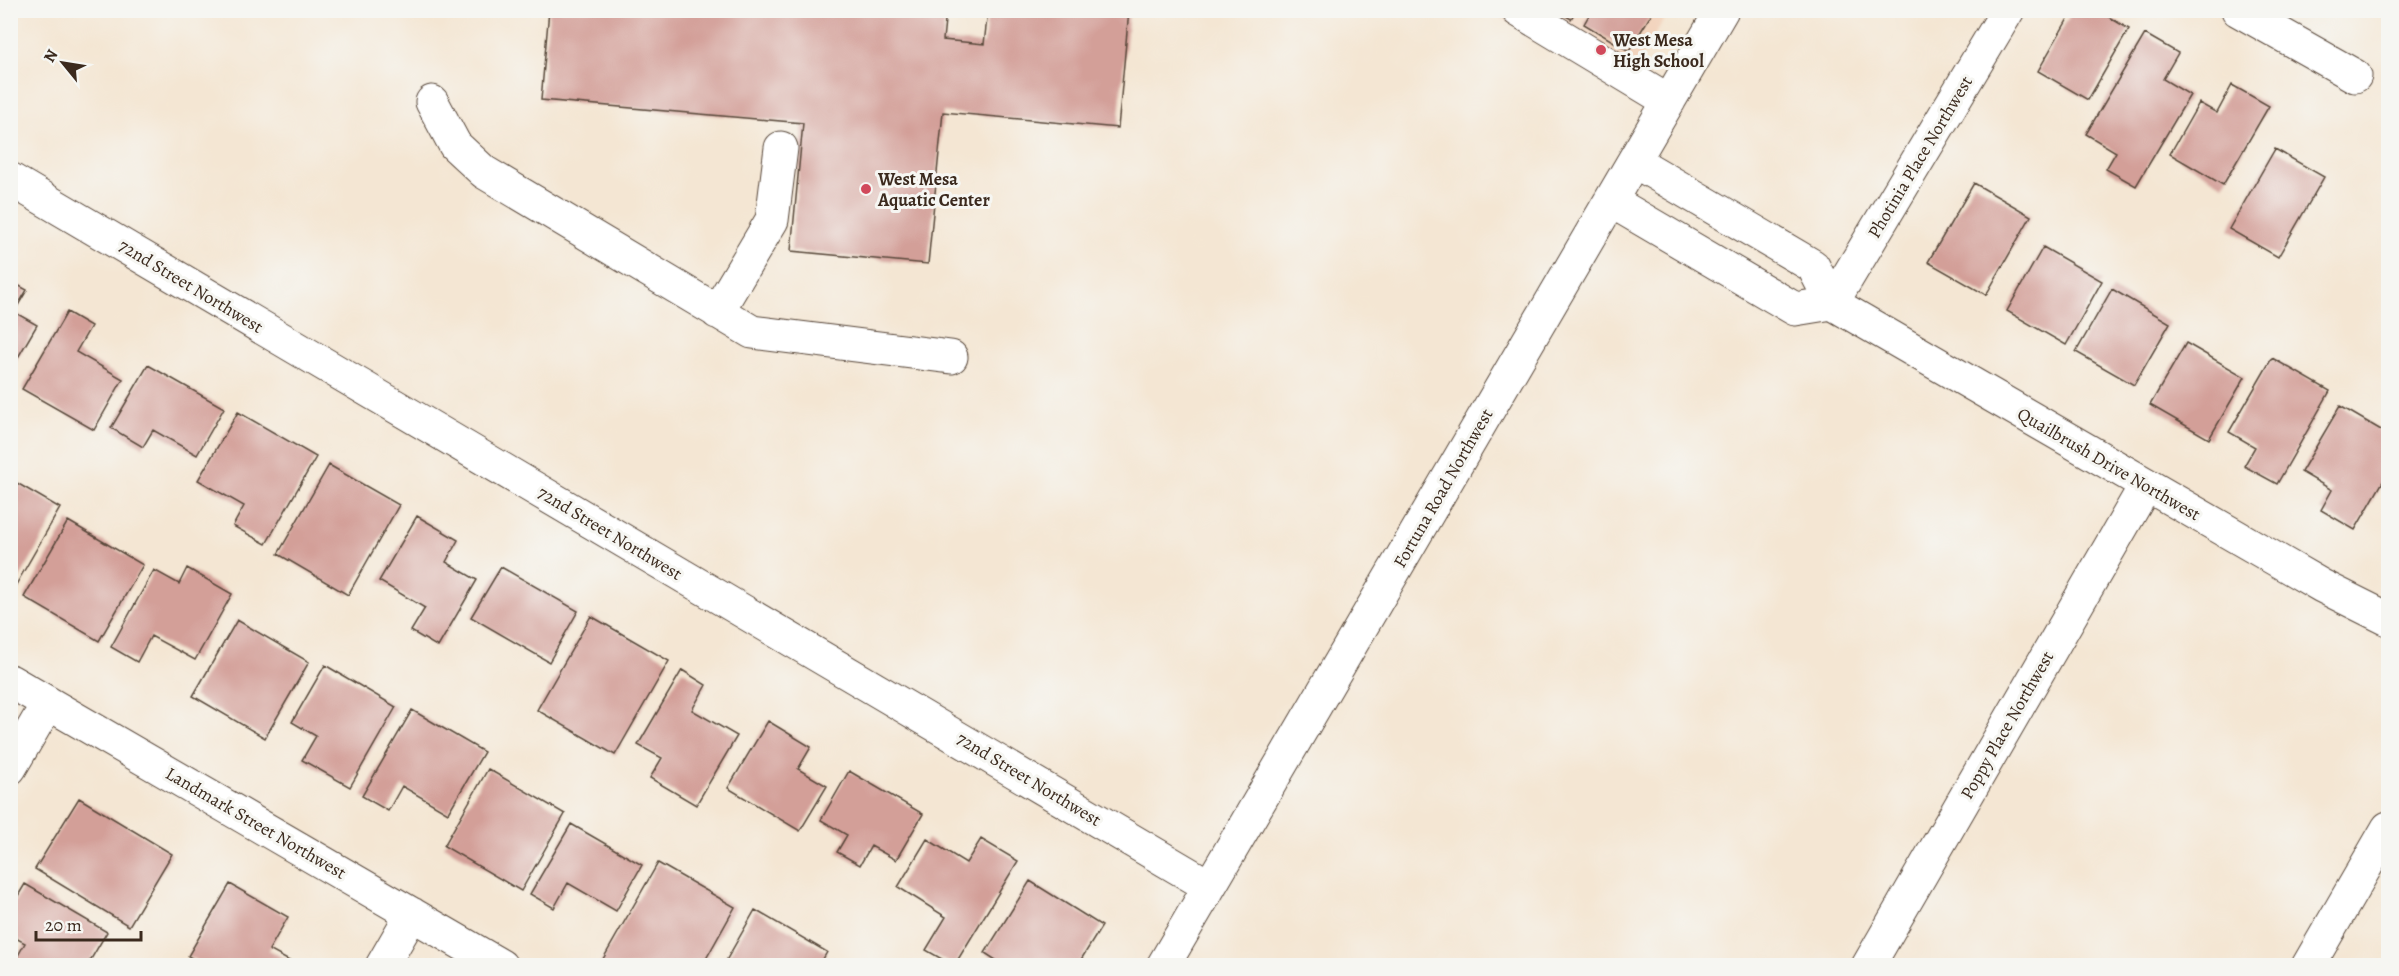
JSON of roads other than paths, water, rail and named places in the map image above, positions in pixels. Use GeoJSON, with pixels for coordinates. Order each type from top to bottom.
{"type":"FeatureCollection","features":[{"type":"Feature","properties":{"kind":"street"},"geometry":{"type":"LineString","coordinates":[[1518,10],[1669,101]]}},
{"type":"Feature","properties":{"kind":"street","name":"Fortuna Road Northwest"},"geometry":{"type":"LineString","coordinates":[[1163,966],[1722,10]]}},
{"type":"Feature","properties":{"kind":"street","name":"Photinia Place Northwest"},"geometry":{"type":"LineString","coordinates":[[1832,303],[2008,10]]}},
{"type":"Feature","properties":{"kind":"street"},"geometry":{"type":"LineString","coordinates":[[2238,10],[2355,76]]}},
{"type":"Feature","properties":{"kind":"street"},"geometry":{"type":"LineString","coordinates":[[432,102],[455,145],[484,172],[752,332],[951,357]]}},
{"type":"Feature","properties":{"kind":"street"},"geometry":{"type":"LineString","coordinates":[[717,312],[772,220],[781,148]]}},
{"type":"Feature","properties":{"kind":"street"},"geometry":{"type":"LineString","coordinates":[[1611,201],[1795,309],[1832,303],[1813,266],[1634,162]]}},
{"type":"Feature","properties":{"kind":"street","name":"72nd Street Northwest"},"geometry":{"type":"LineString","coordinates":[[10,179],[1209,886]]}},
{"type":"Feature","properties":{"kind":"street","name":"Quailbrush Drive Northwest"},"geometry":{"type":"LineString","coordinates":[[1832,303],[2322,586],[2388,619]]}},
{"type":"Feature","properties":{"kind":"street","name":"Poppy Place Northwest"},"geometry":{"type":"LineString","coordinates":[[1868,966],[2146,485]]}},
{"type":"Feature","properties":{"kind":"street","name":"Landmark Street Northwest"},"geometry":{"type":"LineString","coordinates":[[10,681],[501,966]]}},
{"type":"Feature","properties":{"kind":"street"},"geometry":{"type":"LineString","coordinates":[[10,768],[48,703]]}},
{"type":"Feature","properties":{"kind":"street"},"geometry":{"type":"LineString","coordinates":[[2308,966],[2388,828]]}},
{"type":"Feature","properties":{"kind":"street"},"geometry":{"type":"LineString","coordinates":[[382,966],[412,914]]}},
{"type":"Feature","properties":{"kind":"place","name":"West Mesa High School"},"geometry":{"type":"Point","coordinates":[1601,50]}},
{"type":"Feature","properties":{"kind":"place","name":"West Mesa Aquatic Center"},"geometry":{"type":"Point","coordinates":[866,189]}}]}
